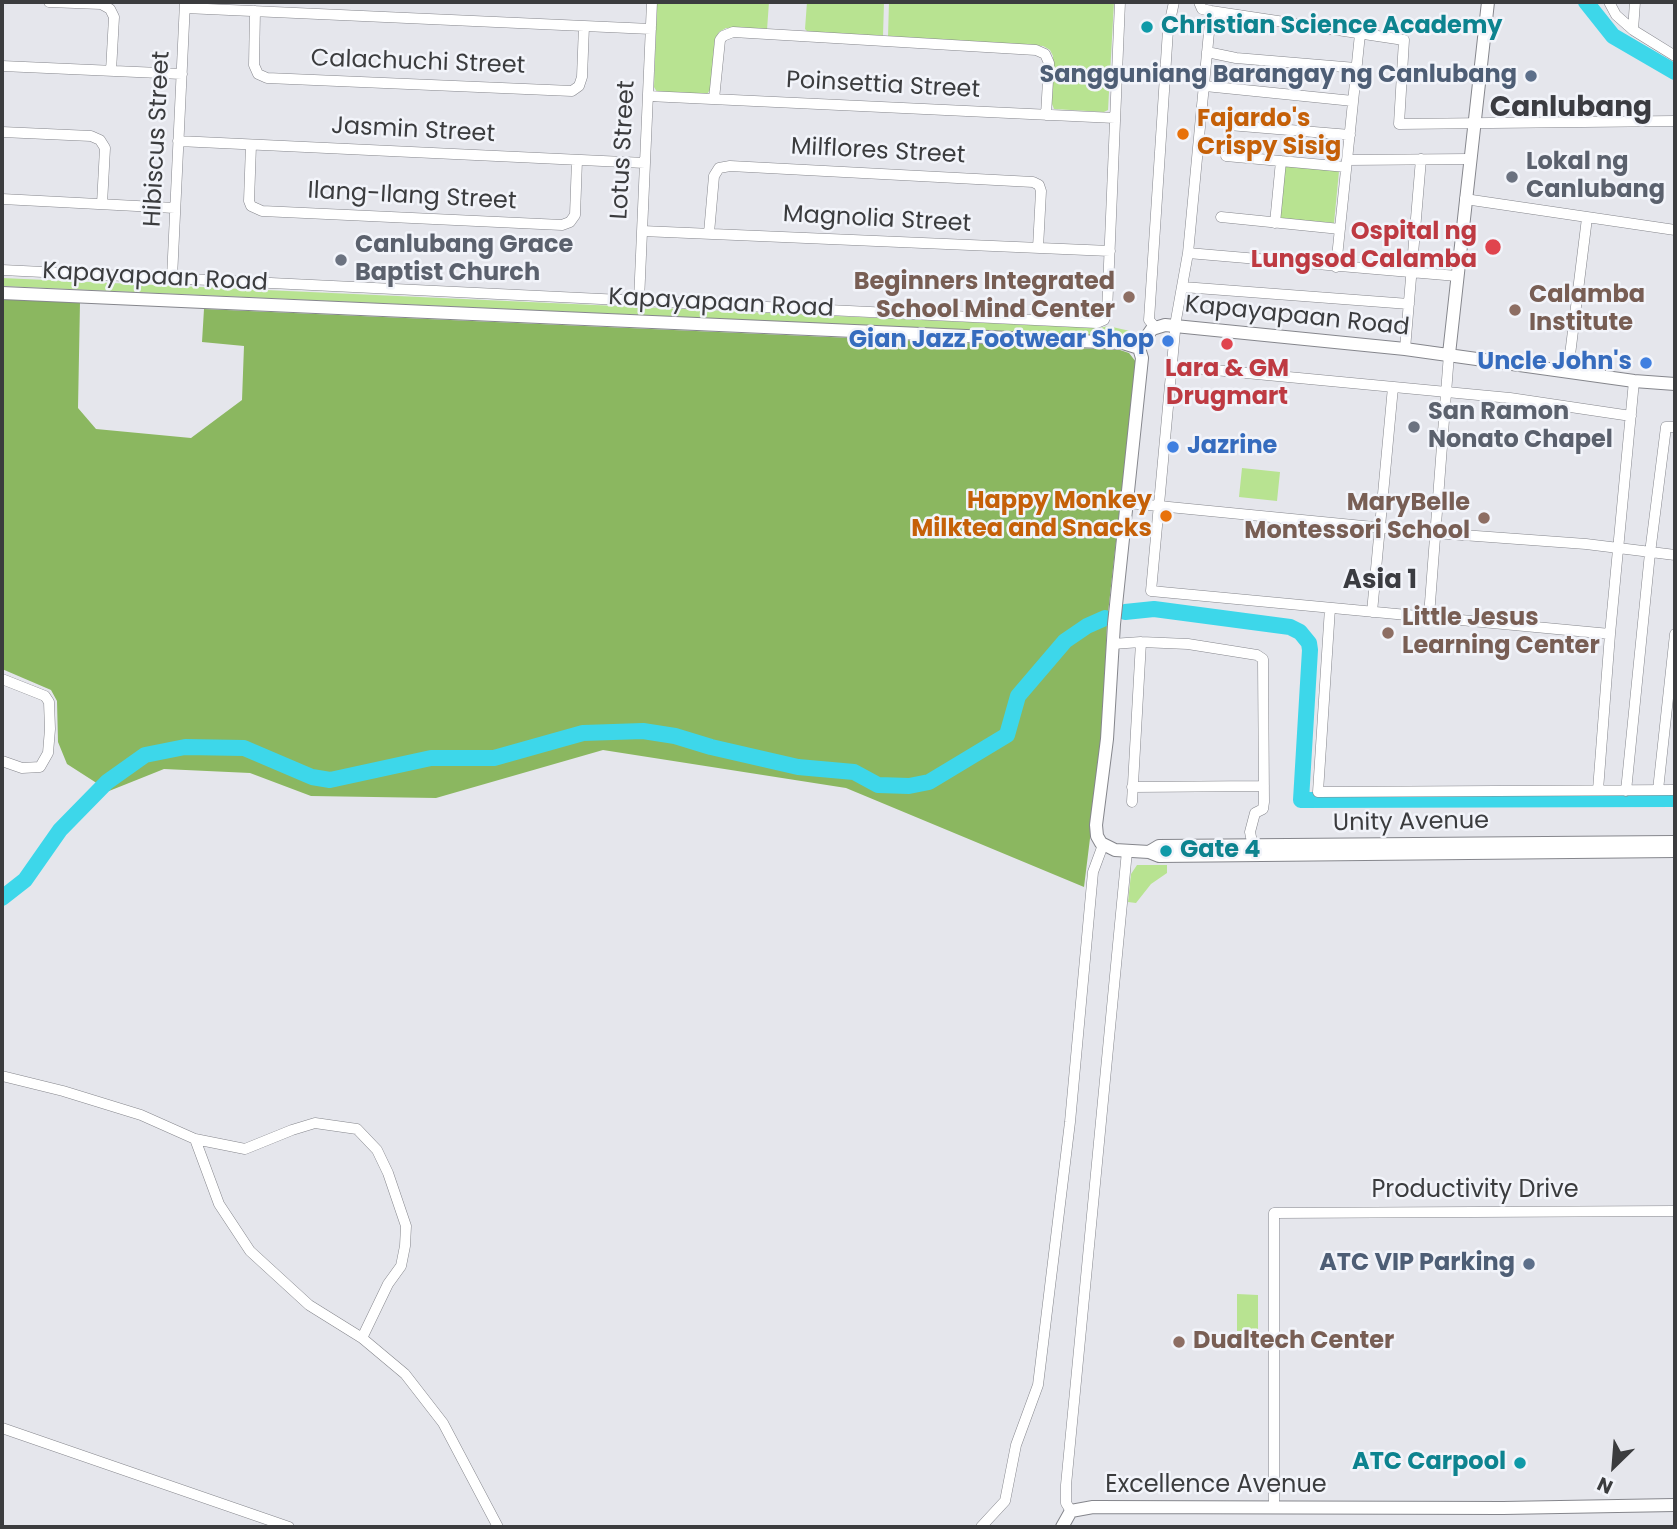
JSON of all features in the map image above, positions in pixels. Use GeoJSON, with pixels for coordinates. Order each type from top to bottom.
{"type":"FeatureCollection","features":[{"type":"Feature","properties":{"kind":"street"},"geometry":{"type":"LineString","coordinates":[[49,2],[101,5],[110,9],[114,17],[111,71]]}},
{"type":"Feature","properties":{"kind":"street","name":"Lotus Street"},"geometry":{"type":"LineString","coordinates":[[639,301],[652,2]]}},
{"type":"Feature","properties":{"kind":"street"},"geometry":{"type":"LineString","coordinates":[[2,270],[1097,323],[1104,320],[1107,312],[1120,2]]}},
{"type":"Feature","properties":{"kind":"street"},"geometry":{"type":"LineString","coordinates":[[1155,327],[1149,320],[1166,55],[1174,2]]}},
{"type":"Feature","properties":{"kind":"street"},"geometry":{"type":"LineString","coordinates":[[1199,2],[1202,9],[1211,11],[1404,40],[1399,124],[1675,121]]}},
{"type":"Feature","properties":{"kind":"street"},"geometry":{"type":"LineString","coordinates":[[1429,616],[1445,393],[1488,2]]}},
{"type":"Feature","properties":{"kind":"street"},"geometry":{"type":"LineString","coordinates":[[1609,2],[1616,15],[1633,30],[1675,56]]}},
{"type":"Feature","properties":{"kind":"street"},"geometry":{"type":"LineString","coordinates":[[1633,30],[1635,2]]}},
{"type":"Feature","properties":{"kind":"street"},"geometry":{"type":"LineString","coordinates":[[185,5],[256,11],[651,29]]}},
{"type":"Feature","properties":{"kind":"street","name":"Hibiscus Street"},"geometry":{"type":"LineString","coordinates":[[172,278],[185,5]]}},
{"type":"Feature","properties":{"kind":"street","name":"Calachuchi Street"},"geometry":{"type":"LineString","coordinates":[[256,11],[254,65],[258,74],[267,78],[572,91],[579,86],[582,77],[584,26]]}},
{"type":"Feature","properties":{"kind":"street"},"geometry":{"type":"LineString","coordinates":[[1211,11],[1188,253],[1176,326],[1151,591],[1609,634]]}},
{"type":"Feature","properties":{"kind":"street"},"geometry":{"type":"LineString","coordinates":[[714,99],[720,40],[733,32],[1036,50],[1045,54],[1048,59],[1046,115]]}},
{"type":"Feature","properties":{"kind":"street"},"geometry":{"type":"LineString","coordinates":[[1336,267],[1360,34]]}},
{"type":"Feature","properties":{"kind":"street"},"geometry":{"type":"LineString","coordinates":[[1207,52],[1236,58],[1356,68]]}},
{"type":"Feature","properties":{"kind":"street"},"geometry":{"type":"LineString","coordinates":[[2,66],[182,75]]}},
{"type":"Feature","properties":{"kind":"street"},"geometry":{"type":"LineString","coordinates":[[1205,86],[1353,102]]}},
{"type":"Feature","properties":{"kind":"street","name":"Poinsettia Street"},"geometry":{"type":"LineString","coordinates":[[648,96],[1115,118]]}},
{"type":"Feature","properties":{"kind":"street"},"geometry":{"type":"LineString","coordinates":[[1229,125],[1350,135]]}},
{"type":"Feature","properties":{"kind":"street"},"geometry":{"type":"LineString","coordinates":[[2,132],[91,136],[100,139],[105,148],[102,204]]}},
{"type":"Feature","properties":{"kind":"street","name":"Jasmin Street"},"geometry":{"type":"LineString","coordinates":[[178,141],[645,163]]}},
{"type":"Feature","properties":{"kind":"street","name":"Ilang-Ilang Street"},"geometry":{"type":"LineString","coordinates":[[251,145],[249,201],[256,210],[276,212],[562,225],[570,222],[575,215],[577,160]]}},
{"type":"Feature","properties":{"kind":"street"},"geometry":{"type":"LineString","coordinates":[[1226,156],[1347,164],[1469,159]]}},
{"type":"Feature","properties":{"kind":"street"},"geometry":{"type":"LineString","coordinates":[[1405,349],[1422,159]]}},
{"type":"Feature","properties":{"kind":"street"},"geometry":{"type":"LineString","coordinates":[[1275,223],[1281,161]]}},
{"type":"Feature","properties":{"kind":"street","name":"Milflores Street"},"geometry":{"type":"LineString","coordinates":[[709,233],[714,176],[719,168],[730,166],[1033,182],[1041,191],[1038,248]]}},
{"type":"Feature","properties":{"kind":"street"},"geometry":{"type":"LineString","coordinates":[[1465,199],[1675,230]]}},
{"type":"Feature","properties":{"kind":"street"},"geometry":{"type":"LineString","coordinates":[[2,200],[175,208]]}},
{"type":"Feature","properties":{"kind":"street"},"geometry":{"type":"LineString","coordinates":[[1221,217],[1340,229]]}},
{"type":"Feature","properties":{"kind":"street"},"geometry":{"type":"LineString","coordinates":[[1568,371],[1587,218]]}},
{"type":"Feature","properties":{"kind":"street","name":"Magnolia Street"},"geometry":{"type":"LineString","coordinates":[[642,231],[1110,251]]}},
{"type":"Feature","properties":{"kind":"street"},"geometry":{"type":"LineString","coordinates":[[1188,253],[1457,276]]}},
{"type":"Feature","properties":{"kind":"street"},"geometry":{"type":"LineString","coordinates":[[1183,287],[1409,304]]}},
{"type":"Feature","properties":{"kind":"street","name":"Kapayapaan Road"},"geometry":{"type":"LineString","coordinates":[[2,293],[1123,343],[1139,348],[1155,327],[1176,326],[1449,354],[1634,381],[1675,384]]}},
{"type":"Feature","properties":{"kind":"street"},"geometry":{"type":"LineString","coordinates":[[981,1527],[1005,1501],[1016,1445],[1038,1385],[1070,1122],[1093,872],[1103,845],[1098,839],[1096,825],[1109,725],[1112,644],[1142,358],[1139,348]]}},
{"type":"Feature","properties":{"kind":"street"},"geometry":{"type":"LineString","coordinates":[[1172,366],[1510,398],[1630,416]]}},
{"type":"Feature","properties":{"kind":"street"},"geometry":{"type":"LineString","coordinates":[[1598,790],[1609,634],[1634,381]]}},
{"type":"Feature","properties":{"kind":"street"},"geometry":{"type":"LineString","coordinates":[[1373,612],[1393,387]]}},
{"type":"Feature","properties":{"kind":"street"},"geometry":{"type":"LineString","coordinates":[[1626,791],[1650,553],[1671,427]]}},
{"type":"Feature","properties":{"kind":"street"},"geometry":{"type":"LineString","coordinates":[[1128,503],[1675,555]]}},
{"type":"Feature","properties":{"kind":"street"},"geometry":{"type":"LineString","coordinates":[[1330,608],[1318,792],[1675,790]]}},
{"type":"Feature","properties":{"kind":"street"},"geometry":{"type":"LineString","coordinates":[[1658,790],[1662,752],[1671,722],[1675,634]]}},
{"type":"Feature","properties":{"kind":"street"},"geometry":{"type":"LineString","coordinates":[[1112,644],[1141,642],[1197,646],[1257,655],[1263,659],[1263,806],[1255,813],[1250,832],[1252,846]]}},
{"type":"Feature","properties":{"kind":"street"},"geometry":{"type":"LineString","coordinates":[[1132,802],[1141,642]]}},
{"type":"Feature","properties":{"kind":"street"},"geometry":{"type":"LineString","coordinates":[[2,680],[45,696],[49,702],[50,729],[48,753],[40,767],[22,768],[2,761]]}},
{"type":"Feature","properties":{"kind":"street"},"geometry":{"type":"LineString","coordinates":[[1662,752],[1675,752]]}},
{"type":"Feature","properties":{"kind":"street"},"geometry":{"type":"LineString","coordinates":[[1132,787],[1264,786]]}},
{"type":"Feature","properties":{"kind":"street","name":"Unity Avenue"},"geometry":{"type":"LineString","coordinates":[[1103,845],[1112,849],[1149,852],[1159,856],[1228,856],[1675,842]]}},
{"type":"Feature","properties":{"kind":"street","name":"Unity Avenue"},"geometry":{"type":"LineString","coordinates":[[1149,852],[1159,846],[1555,847],[1675,851]]}},
{"type":"Feature","properties":{"kind":"street"},"geometry":{"type":"LineString","coordinates":[[1062,1527],[1072,1511],[1066,1503],[1066,1485],[1127,851]]}},
{"type":"Feature","properties":{"kind":"street"},"geometry":{"type":"LineString","coordinates":[[2,1076],[141,1115],[195,1139],[245,1149],[315,1123],[357,1129],[377,1150],[406,1226],[401,1266],[388,1284],[362,1338]]}},
{"type":"Feature","properties":{"kind":"street"},"geometry":{"type":"LineString","coordinates":[[195,1139],[219,1203],[250,1251],[309,1304],[362,1338],[405,1374],[443,1423],[498,1527]]}},
{"type":"Feature","properties":{"kind":"street","name":"Productivity Drive"},"geometry":{"type":"LineString","coordinates":[[1274,1508],[1274,1213],[1675,1211]]}},
{"type":"Feature","properties":{"kind":"street"},"geometry":{"type":"LineString","coordinates":[[2,1428],[289,1527]]}},
{"type":"Feature","properties":{"kind":"street","name":"Excellence Avenue"},"geometry":{"type":"LineString","coordinates":[[1072,1511],[1093,1507],[1503,1508],[1675,1505]]}},
{"type":"Feature","properties":{"kind":"green space"},"geometry":{"type":"Polygon","coordinates":[[[657,2],[769,2],[767,30],[726,28],[719,32],[715,39],[710,90],[707,94],[657,92],[654,87],[657,2]]]}},
{"type":"Feature","properties":{"kind":"green space"},"geometry":{"type":"Polygon","coordinates":[[[807,2],[884,2],[883,36],[808,32],[805,29],[807,2]]]}},
{"type":"Feature","properties":{"kind":"green space"},"geometry":{"type":"Polygon","coordinates":[[[889,2],[1114,2],[1108,110],[1054,109],[1053,56],[1050,50],[1043,46],[888,37],[889,2]]]}},
{"type":"Feature","properties":{"kind":"green space"},"geometry":{"type":"Polygon","coordinates":[[[1582,2],[1593,2],[1610,27],[1638,47],[1675,67],[1675,76],[1611,40],[1582,2]]]}},
{"type":"Feature","properties":{"kind":"green space"},"geometry":{"type":"Polygon","coordinates":[[[1284,166],[1339,171],[1334,223],[1279,218],[1284,166]]]}},
{"type":"Feature","properties":{"kind":"green space"},"geometry":{"type":"Polygon","coordinates":[[[2,278],[1100,328],[1108,326],[1130,331],[1123,337],[2,286],[2,278]]]}},
{"type":"Feature","properties":{"kind":"green space"},"geometry":{"type":"Polygon","coordinates":[[[2,299],[80,302],[78,408],[96,429],[191,438],[242,400],[244,346],[202,342],[204,309],[1120,350],[1129,353],[1136,362],[1107,622],[1103,733],[1084,887],[846,788],[603,750],[436,798],[311,796],[250,773],[164,769],[109,791],[67,764],[58,742],[57,701],[51,690],[2,669],[2,299]]]}},
{"type":"Feature","properties":{"kind":"green space"},"geometry":{"type":"Polygon","coordinates":[[[1242,468],[1280,472],[1277,501],[1239,497],[1242,468]]]}},
{"type":"Feature","properties":{"kind":"green space"},"geometry":{"type":"Polygon","coordinates":[[[1137,865],[1167,865],[1167,873],[1151,884],[1136,903],[1128,902],[1131,874],[1137,865]]]}},
{"type":"Feature","properties":{"kind":"green space"},"geometry":{"type":"Polygon","coordinates":[[[1237,1294],[1258,1295],[1258,1331],[1237,1331],[1237,1294]]]}},
{"type":"Feature","properties":{"kind":"waterway"},"geometry":{"type":"LineString","coordinates":[[1586,2],[1613,36],[1675,72]]}},
{"type":"Feature","properties":{"kind":"waterway"},"geometry":{"type":"LineString","coordinates":[[1125,612],[1154,609],[1290,627],[1300,632],[1309,643],[1310,650],[1301,800],[1675,799]]}},
{"type":"Feature","properties":{"kind":"waterway"},"geometry":{"type":"LineString","coordinates":[[2,898],[25,880],[60,830],[107,782],[145,755],[185,747],[244,748],[312,777],[330,780],[431,758],[494,758],[583,733],[643,731],[675,736],[798,767],[854,772],[878,785],[909,786],[929,782],[1007,735],[1018,696],[1065,641],[1105,618]]}},
{"type":"Feature","properties":{"kind":"place","name":"Christian Science Academy"},"geometry":{"type":"Point","coordinates":[1147,27]}},
{"type":"Feature","properties":{"kind":"place","name":"Sangguniang Barangay ng Canlubang"},"geometry":{"type":"Point","coordinates":[1531,76]}},
{"type":"Feature","properties":{"kind":"place","name":"Fajardo's Crispy Sisig"},"geometry":{"type":"Point","coordinates":[1183,134]}},
{"type":"Feature","properties":{"kind":"place","name":"Lokal ng Canlubang"},"geometry":{"type":"Point","coordinates":[1512,177]}},
{"type":"Feature","properties":{"kind":"place","name":"Ospital ng Lungsod Calamba"},"geometry":{"type":"Point","coordinates":[1493,247]}},
{"type":"Feature","properties":{"kind":"place","name":"Canlubang Grace Baptist Church"},"geometry":{"type":"Point","coordinates":[341,260]}},
{"type":"Feature","properties":{"kind":"place","name":"Beginners Integrated School Mind Center"},"geometry":{"type":"Point","coordinates":[1129,297]}},
{"type":"Feature","properties":{"kind":"place","name":"Calamba Institute"},"geometry":{"type":"Point","coordinates":[1515,310]}},
{"type":"Feature","properties":{"kind":"place","name":"Gian Jazz Footwear Shop"},"geometry":{"type":"Point","coordinates":[1168,341]}},
{"type":"Feature","properties":{"kind":"place","name":"Lara & GM Drugmart"},"geometry":{"type":"Point","coordinates":[1227,344]}},
{"type":"Feature","properties":{"kind":"place","name":"Uncle John's"},"geometry":{"type":"Point","coordinates":[1646,363]}},
{"type":"Feature","properties":{"kind":"place","name":"San Ramon Nonato Chapel"},"geometry":{"type":"Point","coordinates":[1414,427]}},
{"type":"Feature","properties":{"kind":"place","name":"Jazrine"},"geometry":{"type":"Point","coordinates":[1173,447]}},
{"type":"Feature","properties":{"kind":"place","name":"Happy Monkey Milktea and Snacks"},"geometry":{"type":"Point","coordinates":[1166,516]}},
{"type":"Feature","properties":{"kind":"place","name":"MaryBelle Montessori School"},"geometry":{"type":"Point","coordinates":[1484,518]}},
{"type":"Feature","properties":{"kind":"place","name":"Little Jesus Learning Center"},"geometry":{"type":"Point","coordinates":[1388,633]}},
{"type":"Feature","properties":{"kind":"place","name":"Gate 4"},"geometry":{"type":"Point","coordinates":[1166,851]}},
{"type":"Feature","properties":{"kind":"place","name":"ATC VIP Parking"},"geometry":{"type":"Point","coordinates":[1529,1264]}},
{"type":"Feature","properties":{"kind":"place","name":"Dualtech Center"},"geometry":{"type":"Point","coordinates":[1179,1342]}},
{"type":"Feature","properties":{"kind":"place","name":"ATC Carpool"},"geometry":{"type":"Point","coordinates":[1520,1463]}},
{"type":"Feature","properties":{"kind":"district","name":"Canlubang"},"geometry":{"type":"Point","coordinates":[1571,109]}},
{"type":"Feature","properties":{"kind":"district","name":"Asia 1"},"geometry":{"type":"Point","coordinates":[1380,581]}}]}
